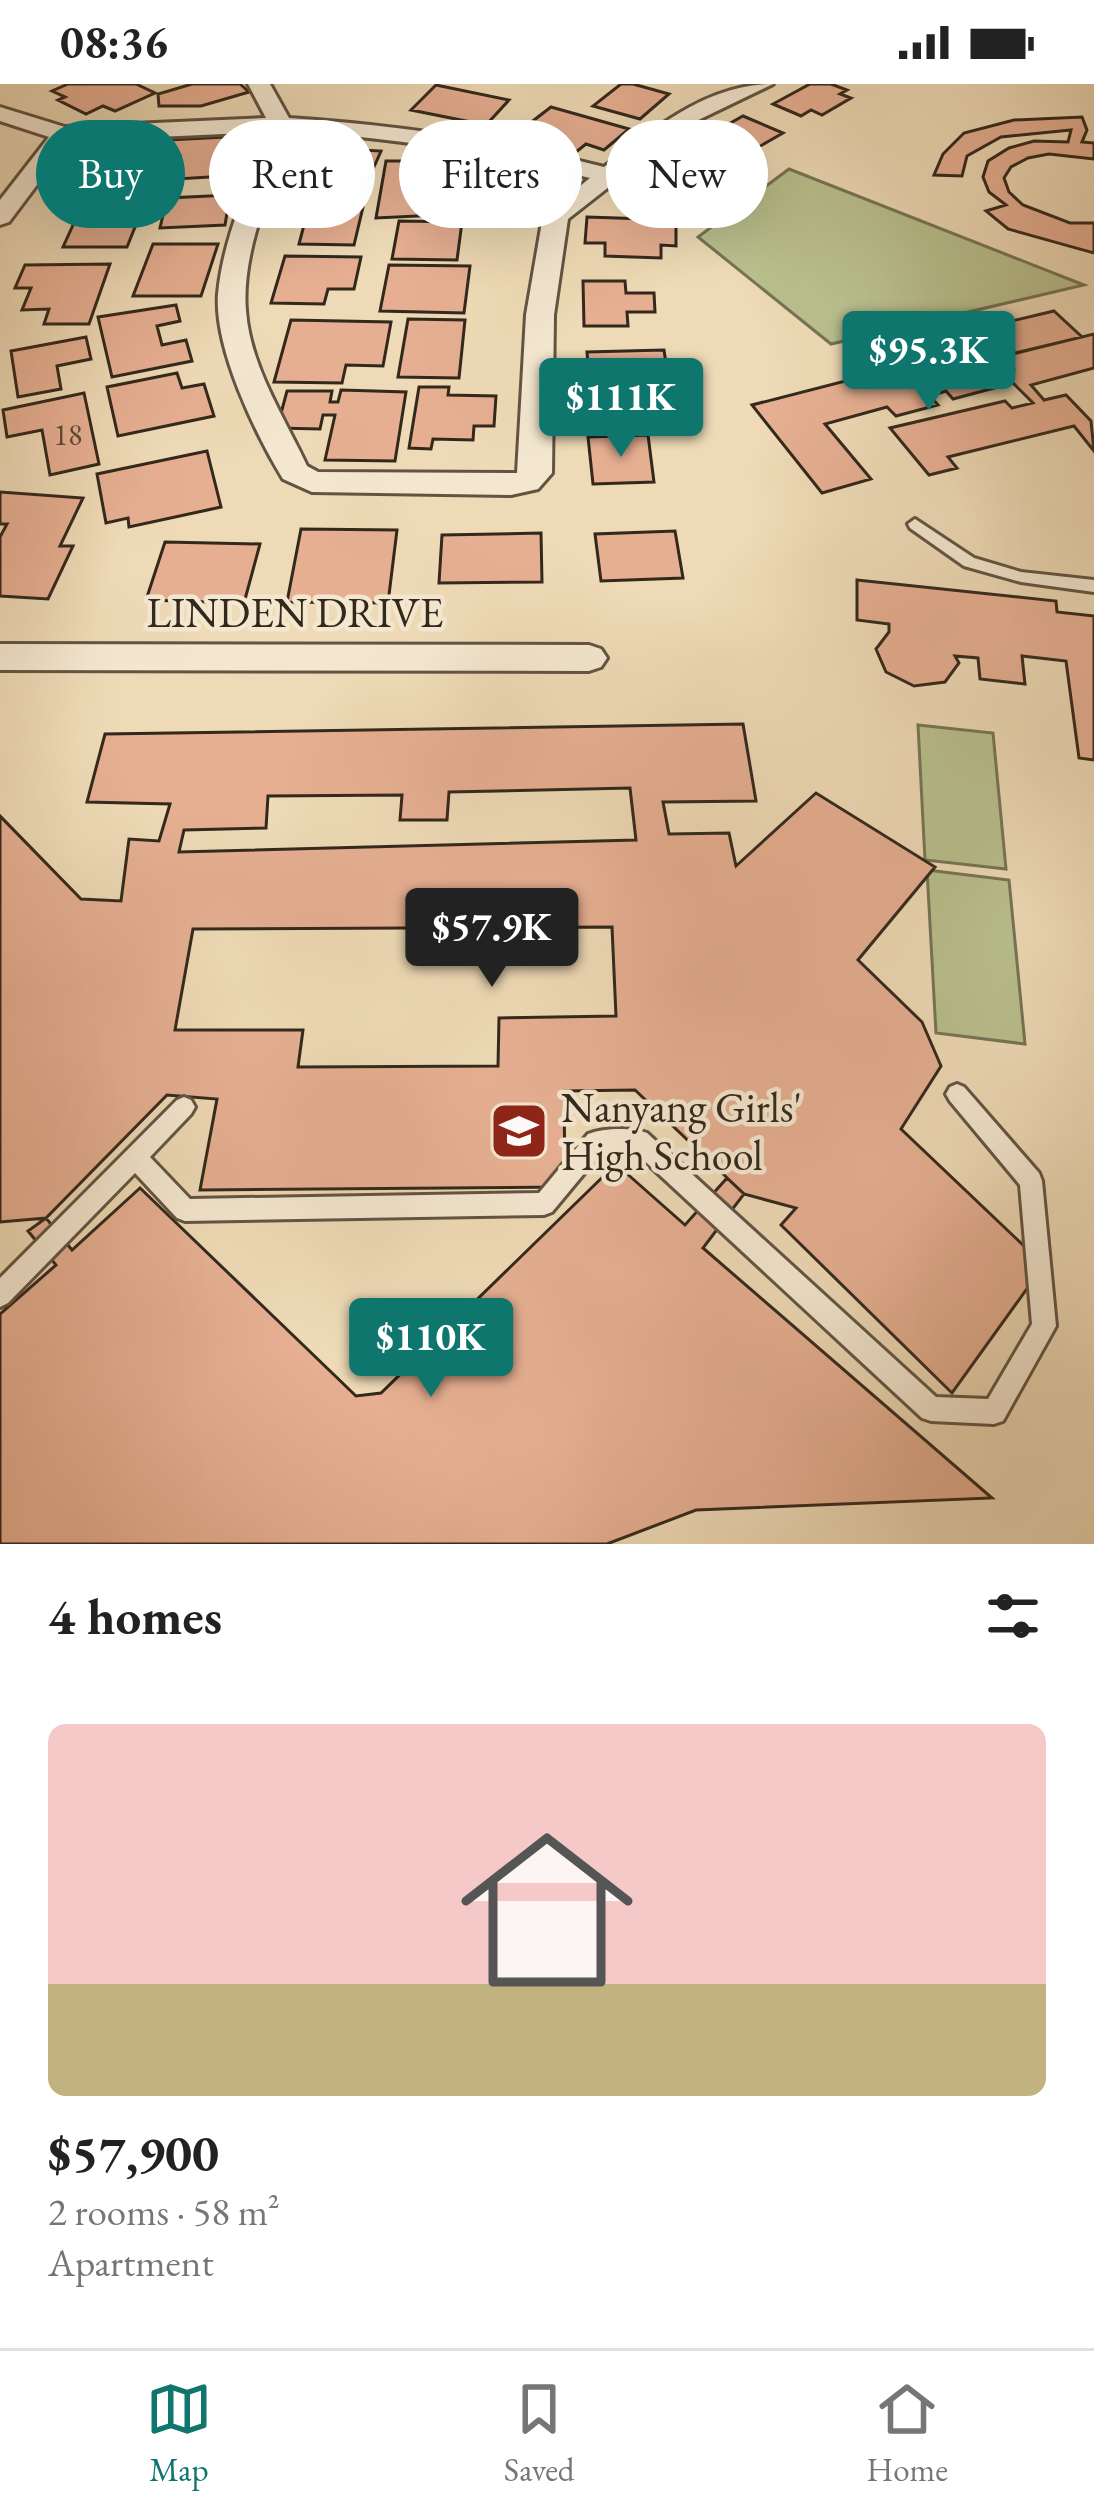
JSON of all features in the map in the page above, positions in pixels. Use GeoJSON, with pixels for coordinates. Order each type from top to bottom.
{"type":"FeatureCollection","features":[{"type":"Feature","properties":{"kind":"street"},"geometry":{"type":"LineString","coordinates":[[259,84],[279,120]]}},
{"type":"Feature","properties":{"kind":"street"},"geometry":{"type":"LineString","coordinates":[[249,228],[231,311],[238,341],[294,472],[312,482],[527,482],[536,472],[540,315],[549,236],[556,216],[680,120],[762,84]]}},
{"type":"Feature","properties":{"kind":"street"},"geometry":{"type":"LineString","coordinates":[[0,114],[36,125]]}},
{"type":"Feature","properties":{"kind":"street"},"geometry":{"type":"LineString","coordinates":[[375,130],[510,150],[605,175]]}},
{"type":"Feature","properties":{"kind":"street"},"geometry":{"type":"LineString","coordinates":[[2,210],[36,168]]}},
{"type":"Feature","properties":{"kind":"street","name":"LINDEN DRIVE"},"geometry":{"type":"LineString","coordinates":[[0,657],[590,658]]}},
{"type":"Feature","properties":{"kind":"lane"},"geometry":{"type":"LineString","coordinates":[[915,524],[969,562],[1021,577],[1094,586]]}},
{"type":"Feature","properties":{"kind":"lane"},"geometry":{"type":"LineString","coordinates":[[134,1157],[185,1210],[544,1204],[596,1142],[639,1141],[931,1409],[994,1412],[1044,1326],[1031,1181],[957,1094]]}},
{"type":"Feature","properties":{"kind":"lane"},"geometry":{"type":"LineString","coordinates":[[0,1294],[184,1108]]}},
{"type":"Feature","properties":{"kind":"green space"},"geometry":{"type":"Polygon","coordinates":[[[789,169],[1084,285],[831,344],[698,237],[710,228],[768,228],[768,185],[789,169]]]}},
{"type":"Feature","properties":{"kind":"green space"},"geometry":{"type":"Polygon","coordinates":[[[918,725],[993,733],[1006,869],[925,860],[918,725]]]}},
{"type":"Feature","properties":{"kind":"green space"},"geometry":{"type":"Polygon","coordinates":[[[927,870],[1009,880],[1025,1044],[936,1033],[927,870]]]}},
{"type":"Feature","properties":{"kind":"building"},"geometry":{"type":"Polygon","coordinates":[[[68,84],[136,84],[155,93],[115,111],[103,106],[86,114],[58,100],[65,97],[52,91],[68,84]]]}},
{"type":"Feature","properties":{"kind":"building"},"geometry":{"type":"Polygon","coordinates":[[[192,84],[240,84],[249,92],[201,106],[159,106],[158,94],[192,84]]]}},
{"type":"Feature","properties":{"kind":"building"},"geometry":{"type":"Polygon","coordinates":[[[621,84],[669,94],[640,119],[593,106],[621,84]]]}},
{"type":"Feature","properties":{"kind":"building"},"geometry":{"type":"Polygon","coordinates":[[[810,84],[831,84],[847,90],[840,94],[851,98],[822,115],[811,110],[801,116],[773,104],[810,84]]]}},
{"type":"Feature","properties":{"kind":"building"},"geometry":{"type":"Polygon","coordinates":[[[436,85],[509,100],[491,120],[461,120],[411,110],[436,85]]]}},
{"type":"Feature","properties":{"kind":"building"},"geometry":{"type":"Polygon","coordinates":[[[551,107],[606,123],[606,148],[582,147],[582,120],[534,120],[551,107]]]}},
{"type":"Feature","properties":{"kind":"building"},"geometry":{"type":"Polygon","coordinates":[[[1082,117],[1087,130],[1082,142],[1094,143],[1094,159],[1049,154],[1028,158],[1011,167],[1004,178],[1009,192],[1023,205],[1070,223],[1094,223],[1094,253],[1008,229],[986,211],[1006,205],[989,192],[983,177],[988,161],[1034,141],[1068,142],[1071,130],[1001,137],[967,156],[962,176],[934,175],[943,154],[964,133],[1014,120],[1082,117]]]}},
{"type":"Feature","properties":{"kind":"building"},"geometry":{"type":"Polygon","coordinates":[[[768,127],[783,133],[768,142],[768,127]]]}},
{"type":"Feature","properties":{"kind":"building"},"geometry":{"type":"Polygon","coordinates":[[[209,138],[209,177],[185,179],[185,139],[209,138]]]}},
{"type":"Feature","properties":{"kind":"building"},"geometry":{"type":"Polygon","coordinates":[[[386,161],[399,161],[399,217],[376,218],[386,161]]]}},
{"type":"Feature","properties":{"kind":"building"},"geometry":{"type":"Polygon","coordinates":[[[209,196],[209,226],[185,227],[185,197],[209,196]]]}},
{"type":"Feature","properties":{"kind":"building"},"geometry":{"type":"Polygon","coordinates":[[[587,217],[606,218],[606,228],[676,228],[676,246],[661,245],[661,258],[605,256],[605,243],[585,243],[587,217]]]}},
{"type":"Feature","properties":{"kind":"building"},"geometry":{"type":"Polygon","coordinates":[[[399,221],[399,228],[461,228],[457,260],[392,259],[399,221]]]}},
{"type":"Feature","properties":{"kind":"building"},"geometry":{"type":"Polygon","coordinates":[[[72,228],[135,228],[127,247],[63,247],[72,228]]]}},
{"type":"Feature","properties":{"kind":"building"},"geometry":{"type":"Polygon","coordinates":[[[303,228],[358,228],[354,245],[299,244],[303,228]]]}},
{"type":"Feature","properties":{"kind":"building"},"geometry":{"type":"Polygon","coordinates":[[[153,244],[218,244],[201,296],[133,296],[153,244]]]}},
{"type":"Feature","properties":{"kind":"building"},"geometry":{"type":"Polygon","coordinates":[[[285,256],[361,257],[354,289],[328,289],[324,304],[271,303],[285,256]]]}},
{"type":"Feature","properties":{"kind":"building"},"geometry":{"type":"Polygon","coordinates":[[[110,264],[89,324],[44,324],[49,309],[22,310],[31,288],[15,288],[25,265],[110,264]]]}},
{"type":"Feature","properties":{"kind":"building"},"geometry":{"type":"Polygon","coordinates":[[[389,265],[470,266],[464,313],[380,311],[389,265]]]}},
{"type":"Feature","properties":{"kind":"building"},"geometry":{"type":"Polygon","coordinates":[[[583,281],[625,281],[626,293],[654,293],[655,312],[627,312],[628,326],[584,326],[583,281]]]}},
{"type":"Feature","properties":{"kind":"building"},"geometry":{"type":"Polygon","coordinates":[[[176,305],[180,321],[157,326],[162,345],[186,340],[192,361],[112,377],[98,317],[176,305]]]}},
{"type":"Feature","properties":{"kind":"building"},"geometry":{"type":"Polygon","coordinates":[[[1054,311],[1082,337],[978,362],[952,335],[1054,311]]]}},
{"type":"Feature","properties":{"kind":"building"},"geometry":{"type":"Polygon","coordinates":[[[408,319],[465,320],[459,378],[398,377],[408,319]]]}},
{"type":"Feature","properties":{"kind":"building"},"geometry":{"type":"Polygon","coordinates":[[[291,320],[391,322],[383,366],[346,365],[342,383],[274,382],[291,320]]]}},
{"type":"Feature","properties":{"kind":"building"},"geometry":{"type":"Polygon","coordinates":[[[1094,334],[1094,368],[1031,385],[1044,400],[1066,395],[1091,421],[1094,451],[1074,426],[948,457],[957,468],[929,475],[890,428],[1005,401],[1012,408],[1033,403],[1013,383],[953,399],[946,391],[930,396],[938,405],[896,416],[887,407],[825,424],[871,479],[822,493],[752,405],[923,361],[948,386],[1013,369],[1000,357],[1094,334]]]}},
{"type":"Feature","properties":{"kind":"building"},"geometry":{"type":"Polygon","coordinates":[[[86,337],[91,359],[57,366],[61,389],[18,397],[11,351],[86,337]]]}},
{"type":"Feature","properties":{"kind":"building"},"geometry":{"type":"Polygon","coordinates":[[[664,350],[671,398],[591,400],[587,352],[664,350]]]}},
{"type":"Feature","properties":{"kind":"building"},"geometry":{"type":"Polygon","coordinates":[[[177,373],[182,388],[204,384],[214,416],[118,436],[107,387],[177,373]]]}},
{"type":"Feature","properties":{"kind":"building"},"geometry":{"type":"Polygon","coordinates":[[[419,387],[449,387],[448,395],[496,396],[494,426],[474,426],[473,440],[433,439],[431,449],[409,448],[419,387]]]}},
{"type":"Feature","properties":{"kind":"building"},"geometry":{"type":"Polygon","coordinates":[[[341,390],[406,392],[395,461],[325,460],[335,415],[323,415],[320,429],[277,428],[287,391],[332,391],[330,402],[338,402],[341,390]]]}},
{"type":"Feature","properties":{"kind":"building"},"geometry":{"type":"Polygon","coordinates":[[[84,393],[99,464],[50,475],[42,430],[7,437],[3,410],[84,393]]]}},
{"type":"Feature","properties":{"kind":"building"},"geometry":{"type":"Polygon","coordinates":[[[648,435],[654,482],[593,484],[588,437],[648,435]]]}},
{"type":"Feature","properties":{"kind":"building"},"geometry":{"type":"Polygon","coordinates":[[[207,451],[221,507],[129,527],[128,518],[106,523],[97,474],[207,451]]]}},
{"type":"Feature","properties":{"kind":"building"},"geometry":{"type":"Polygon","coordinates":[[[0,492],[83,498],[60,546],[73,546],[48,599],[0,596],[0,537],[7,524],[0,524],[0,492]]]}},
{"type":"Feature","properties":{"kind":"building"},"geometry":{"type":"Polygon","coordinates":[[[301,529],[397,530],[388,603],[287,602],[301,529]]]}},
{"type":"Feature","properties":{"kind":"building"},"geometry":{"type":"Polygon","coordinates":[[[675,531],[683,578],[601,581],[595,534],[675,531]]]}},
{"type":"Feature","properties":{"kind":"building"},"geometry":{"type":"Polygon","coordinates":[[[541,533],[542,582],[439,583],[442,535],[541,533]]]}},
{"type":"Feature","properties":{"kind":"building"},"geometry":{"type":"Polygon","coordinates":[[[165,542],[260,544],[244,603],[146,600],[165,542]]]}},
{"type":"Feature","properties":{"kind":"building"},"geometry":{"type":"Polygon","coordinates":[[[857,580],[1056,601],[1057,612],[1094,616],[1094,760],[1079,758],[1066,661],[1022,656],[1025,684],[980,679],[978,658],[955,656],[959,663],[945,682],[914,686],[886,672],[876,649],[889,632],[889,624],[857,620],[857,580]]]}},
{"type":"Feature","properties":{"kind":"building"},"geometry":{"type":"Polygon","coordinates":[[[743,724],[756,801],[663,802],[669,834],[729,833],[736,866],[816,793],[935,867],[858,960],[922,1022],[941,1066],[901,1129],[1044,1265],[952,1393],[781,1225],[796,1208],[744,1194],[635,1090],[564,1091],[565,1187],[200,1190],[217,1099],[167,1095],[46,1218],[0,1222],[0,816],[81,899],[121,901],[129,839],[159,841],[170,804],[87,802],[105,734],[743,724]],[[630,788],[449,792],[447,820],[400,820],[402,795],[268,796],[266,828],[184,830],[179,852],[636,840],[630,788]],[[612,927],[193,929],[175,1030],[303,1030],[298,1067],[498,1066],[499,1018],[616,1016],[612,927]]]}},
{"type":"Feature","properties":{"kind":"building"},"geometry":{"type":"Polygon","coordinates":[[[616,1164],[685,1225],[727,1178],[744,1194],[703,1248],[992,1498],[696,1510],[607,1544],[0,1544],[0,1314],[56,1265],[28,1231],[46,1218],[72,1250],[140,1188],[356,1396],[381,1393],[616,1164]]]}},
{"type":"Feature","properties":{"kind":"place","name":"Nanyang Girls' High School"},"geometry":{"type":"Point","coordinates":[519,1131]}}]}
